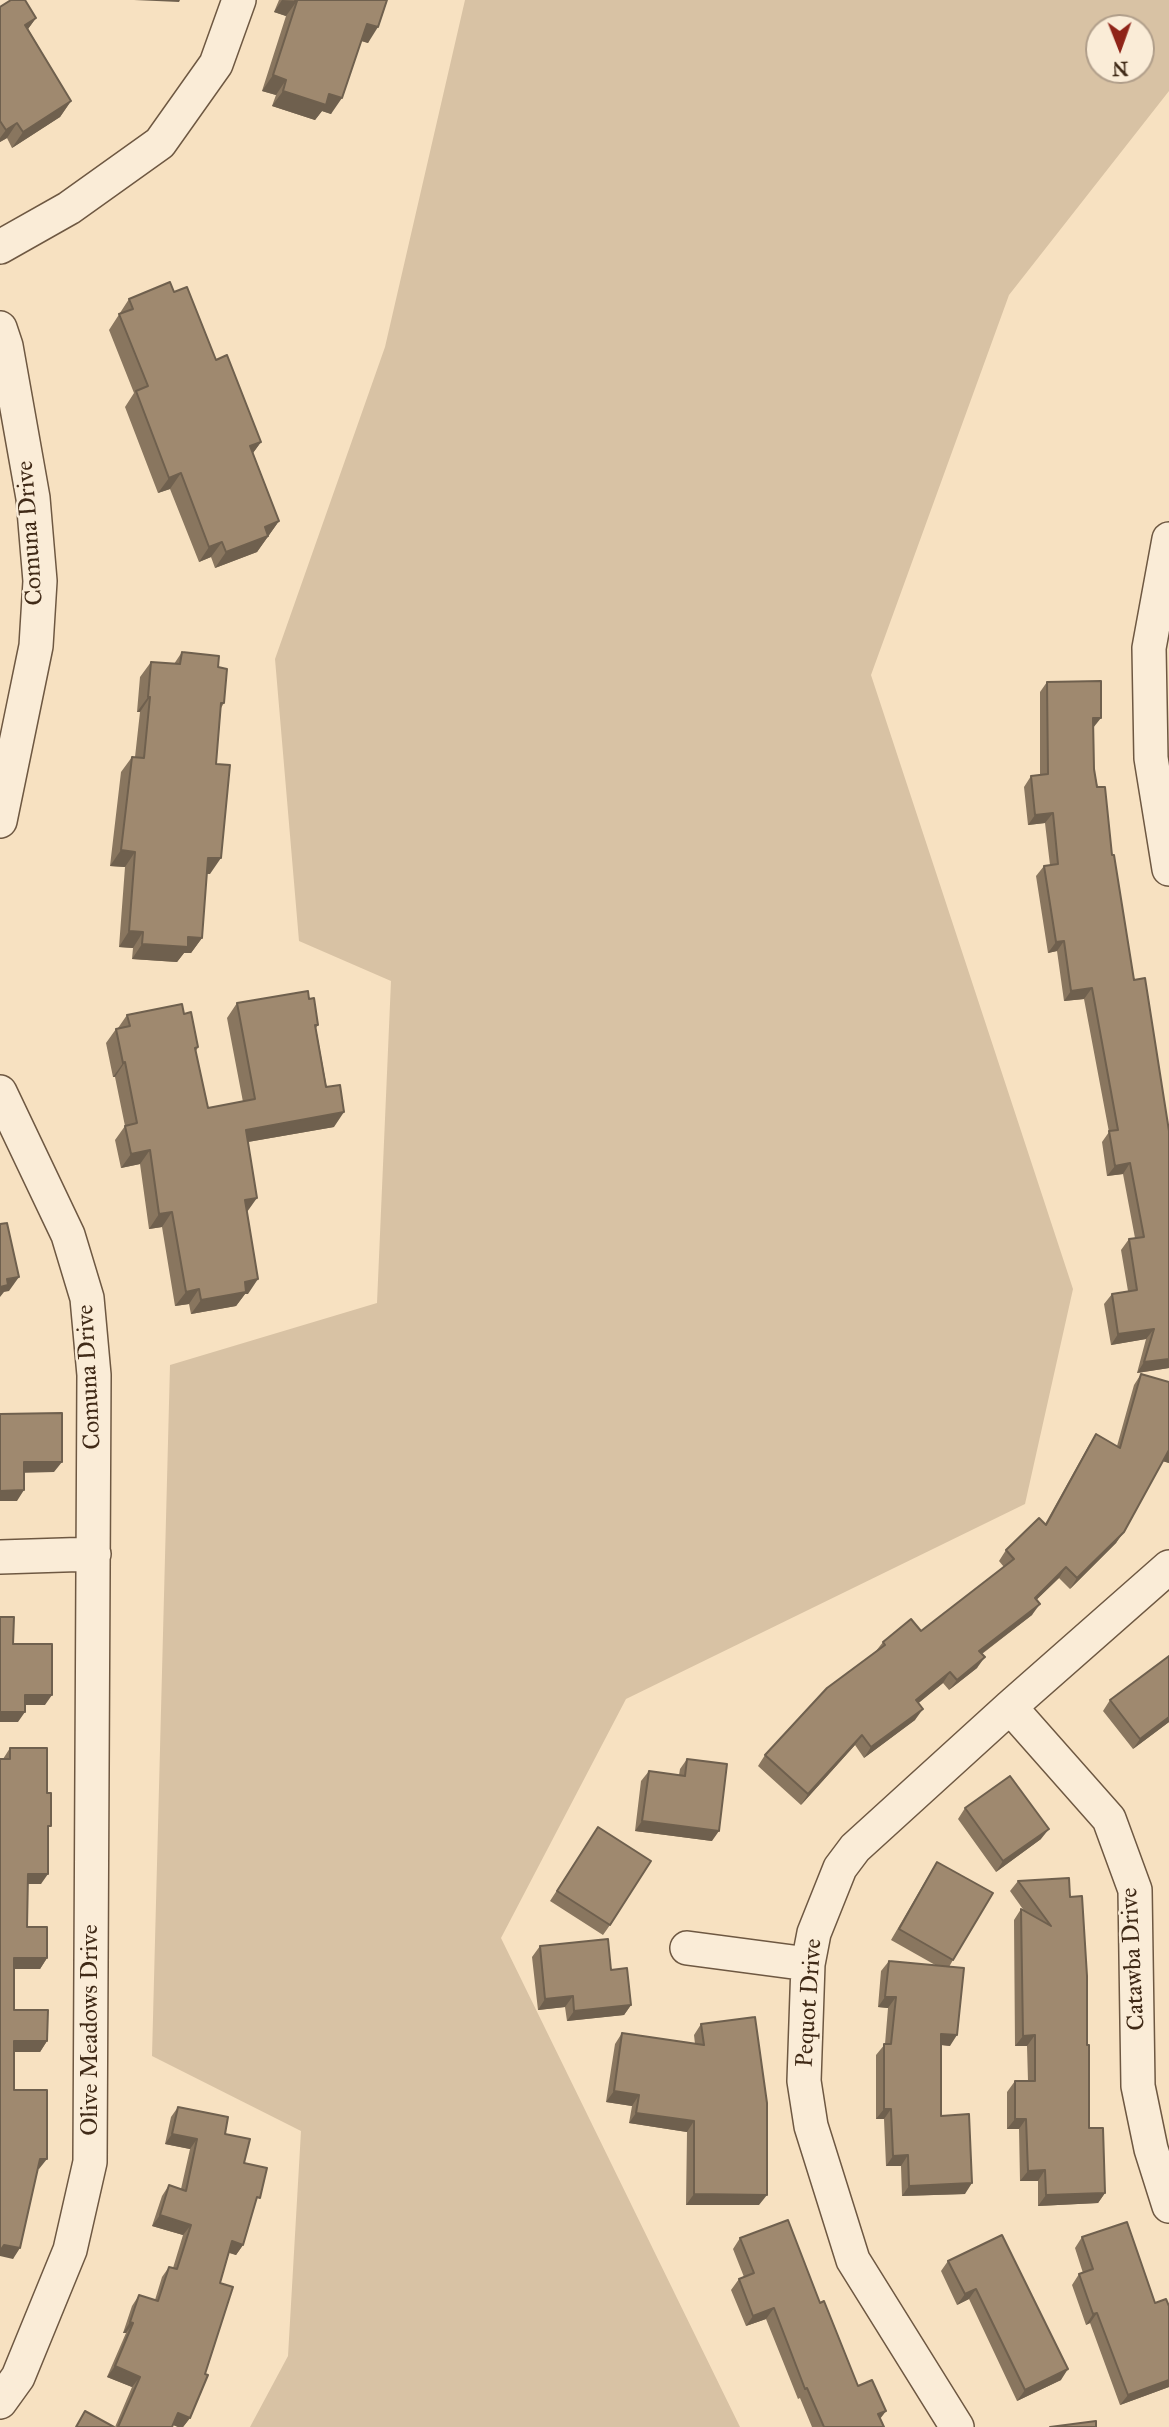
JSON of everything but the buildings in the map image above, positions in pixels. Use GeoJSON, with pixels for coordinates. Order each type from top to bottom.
{"type":"FeatureCollection","features":[{"type":"Feature","properties":{"kind":"street"},"geometry":{"type":"LineString","coordinates":[[0,247],[69,208],[160,143],[216,64],[239,0]]}},
{"type":"Feature","properties":{"kind":"street","name":"Comuna Drive"},"geometry":{"type":"LineString","coordinates":[[0,328],[6,346],[33,498],[40,581],[36,646],[0,821]]}},
{"type":"Feature","properties":{"kind":"street"},"geometry":{"type":"LineString","coordinates":[[1169,539],[1149,648],[1151,758],[1169,868]]}},
{"type":"Feature","properties":{"kind":"street","name":"Comuna Drive"},"geometry":{"type":"LineString","coordinates":[[0,1092],[68,1235],[87,1298],[94,1376],[94,1640]]}},
{"type":"Feature","properties":{"kind":"street"},"geometry":{"type":"LineString","coordinates":[[0,1557],[94,1554]]}},
{"type":"Feature","properties":{"kind":"street","name":"Pequot Drive"},"geometry":{"type":"LineString","coordinates":[[957,2427],[853,2260],[811,2126],[804,2081],[808,1964],[814,1933],[840,1868],[855,1848],[1010,1707],[1166,1573],[1169,1567]]}},
{"type":"Feature","properties":{"kind":"street","name":"Olive Meadows Drive"},"geometry":{"type":"LineString","coordinates":[[0,2402],[18,2377],[70,2250],[90,2162],[94,1640]]}},
{"type":"Feature","properties":{"kind":"street","name":"Catawba Drive"},"geometry":{"type":"LineString","coordinates":[[1010,1707],[1109,1819],[1135,1890],[1138,2086],[1151,2149],[1169,2206]]}},
{"type":"Feature","properties":{"kind":"street"},"geometry":{"type":"LineString","coordinates":[[687,1948],[808,1964]]}},
{"type":"Feature","properties":{"kind":"shaded area"},"geometry":{"type":"Polygon","coordinates":[[[465,0],[1169,0],[1169,91],[1009,295],[871,675],[1073,1289],[1025,1504],[626,1699],[501,1938],[740,2427],[250,2427],[288,2356],[301,2131],[152,2056],[170,1365],[377,1303],[391,981],[299,941],[275,659],[385,347],[465,0]]]}}]}
